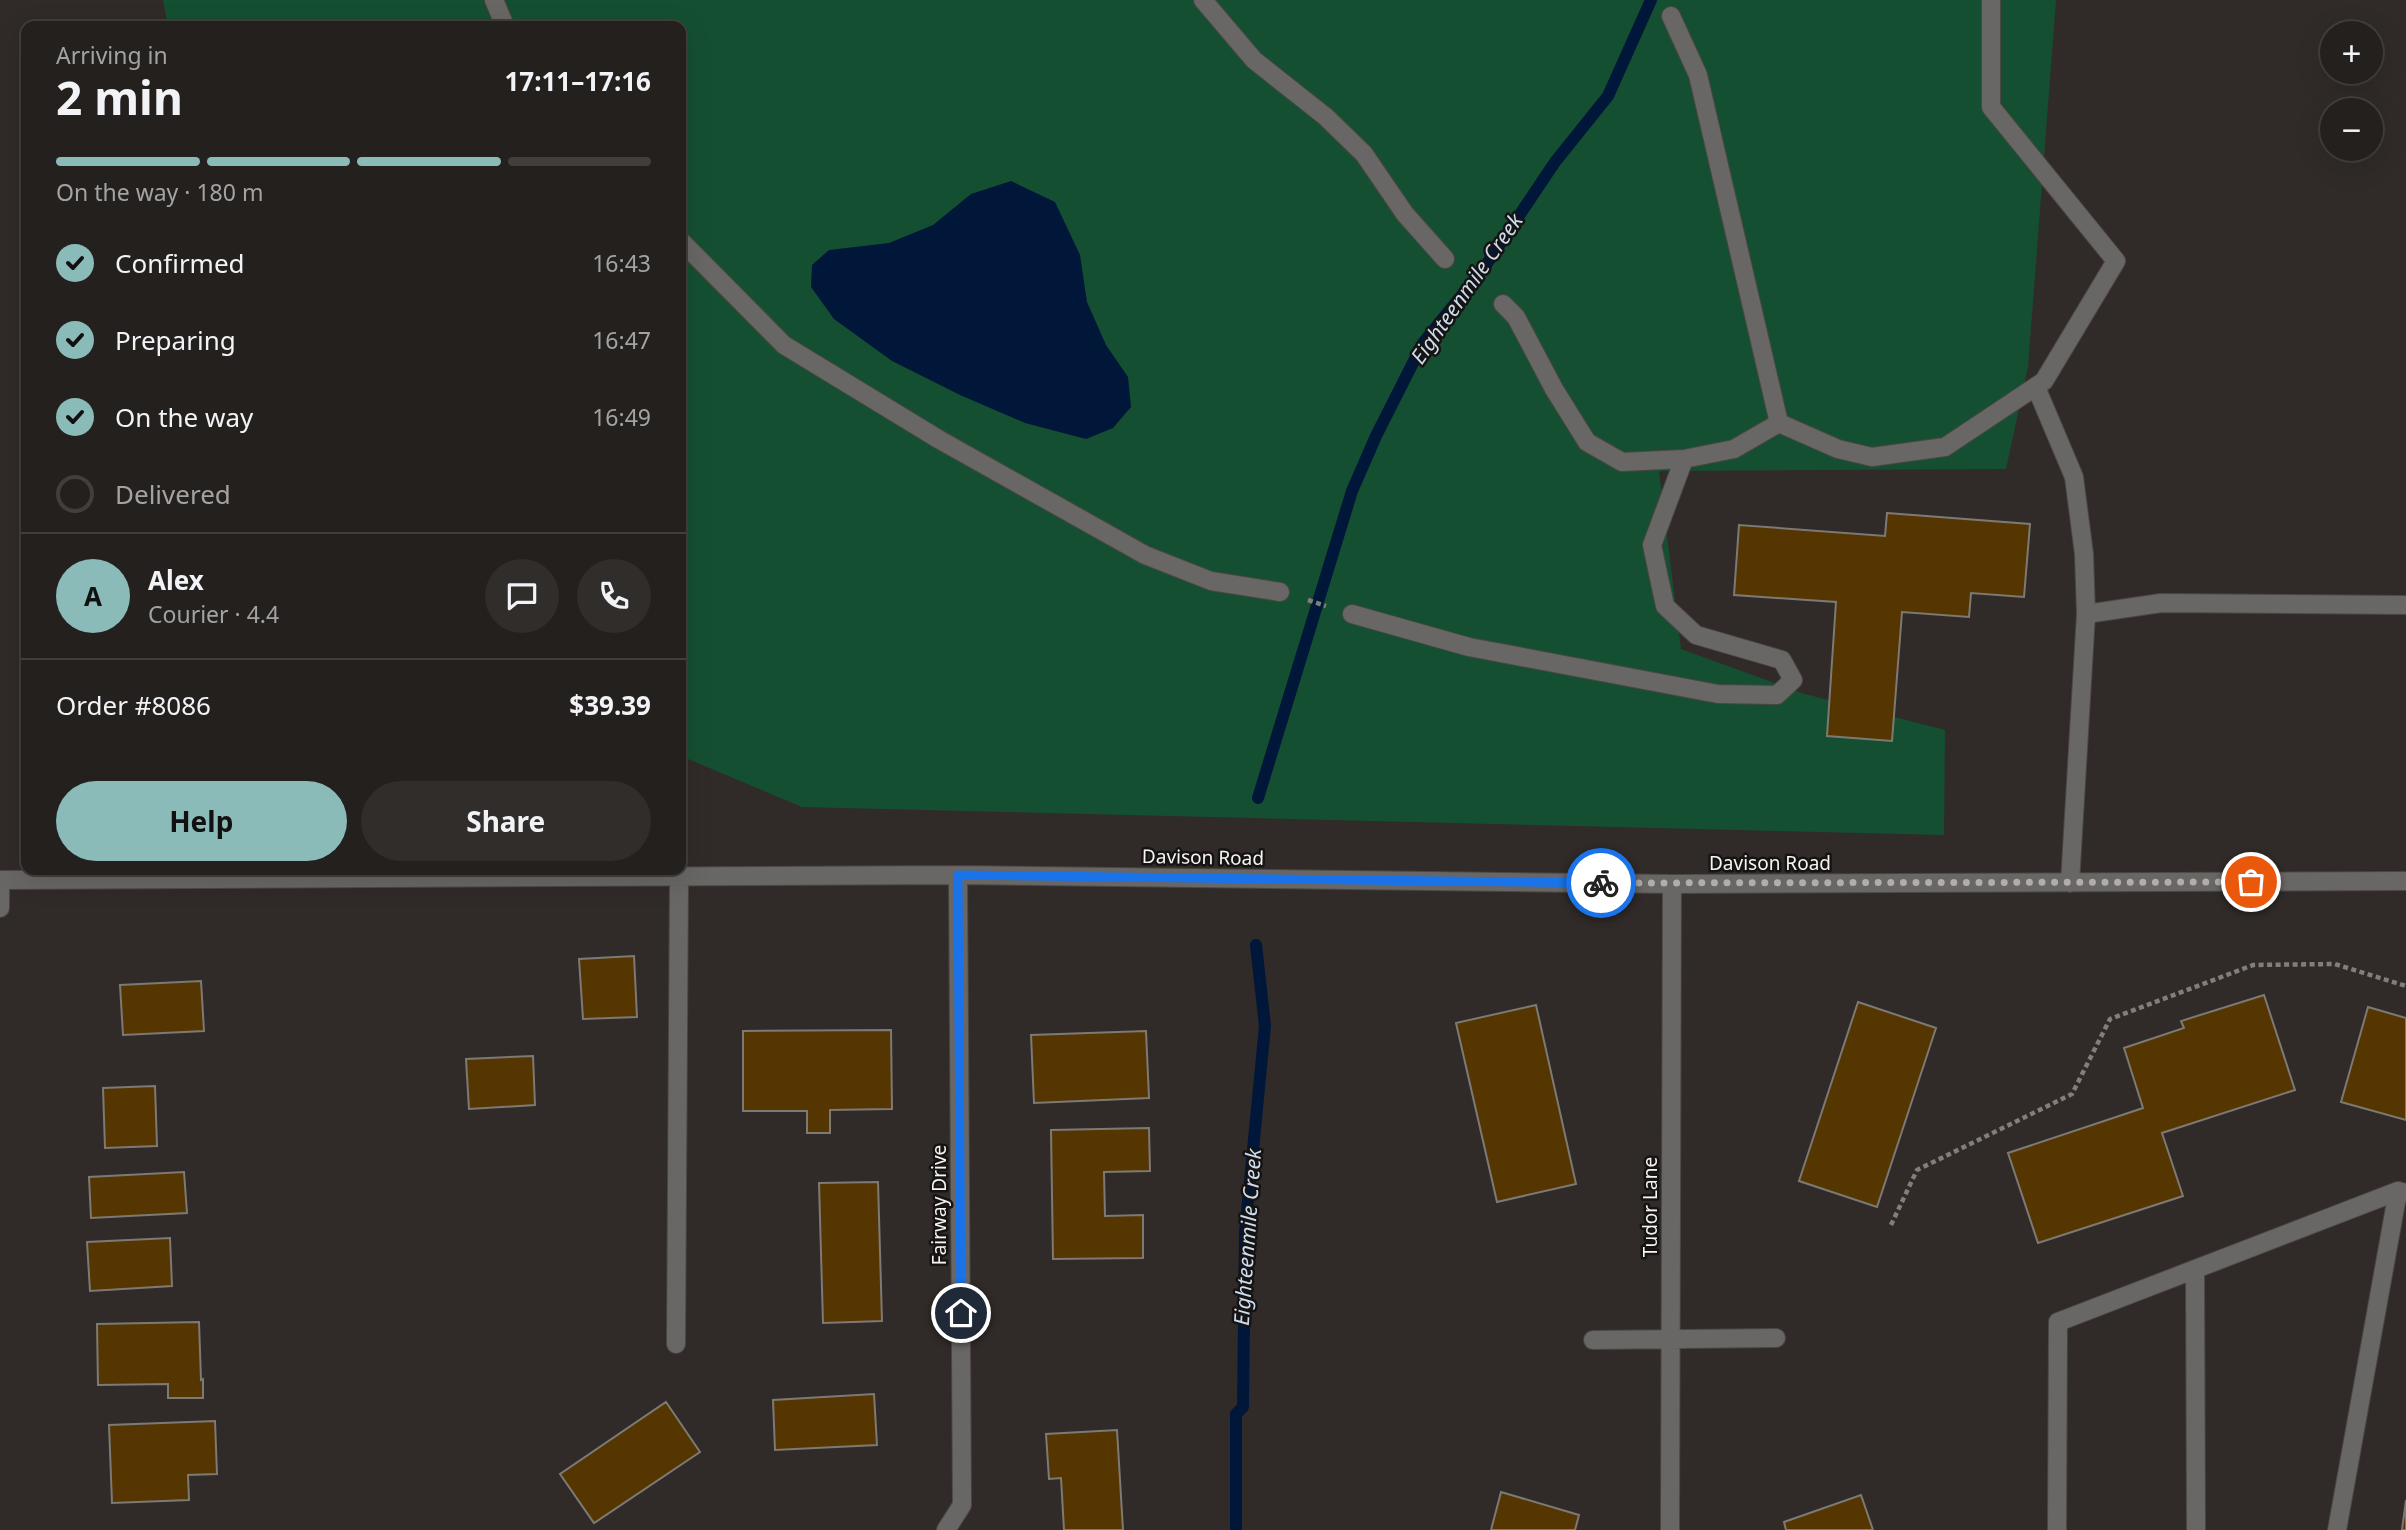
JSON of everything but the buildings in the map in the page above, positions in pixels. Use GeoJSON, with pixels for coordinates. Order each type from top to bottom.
{"type":"FeatureCollection","features":[{"type":"Feature","properties":{"kind":"street"},"geometry":{"type":"LineString","coordinates":[[494,0],[503,21]]}},
{"type":"Feature","properties":{"kind":"street"},"geometry":{"type":"LineString","coordinates":[[1202,0],[1254,60],[1326,117],[1364,154],[1405,214],[1446,259]]}},
{"type":"Feature","properties":{"kind":"street"},"geometry":{"type":"LineString","coordinates":[[1779,424],[1838,449],[1872,457],[1945,447],[2044,381],[2116,261],[1991,107],[1991,0]]}},
{"type":"Feature","properties":{"kind":"street"},"geometry":{"type":"LineString","coordinates":[[1671,16],[1698,75],[1779,424]]}},
{"type":"Feature","properties":{"kind":"street"},"geometry":{"type":"LineString","coordinates":[[686,246],[785,345],[940,440],[1145,555],[1211,581],[1280,592]]}},
{"type":"Feature","properties":{"kind":"street"},"geometry":{"type":"LineString","coordinates":[[1503,304],[1516,317],[1587,442],[1622,462],[1684,459],[1734,449],[1779,424]]}},
{"type":"Feature","properties":{"kind":"street"},"geometry":{"type":"LineString","coordinates":[[2036,387],[2074,477],[2084,554],[2086,614],[2070,883]]}},
{"type":"Feature","properties":{"kind":"street"},"geometry":{"type":"LineString","coordinates":[[1352,614],[1469,648],[1718,694],[1777,695],[1793,680],[1782,660],[1696,635],[1665,606],[1652,545],[1684,459]]}},
{"type":"Feature","properties":{"kind":"street"},"geometry":{"type":"LineString","coordinates":[[2086,614],[2161,603],[2406,605]]}},
{"type":"Feature","properties":{"kind":"street","name":"Davison Road"},"geometry":{"type":"LineString","coordinates":[[0,880],[958,875],[1672,884],[2406,881]]}},
{"type":"Feature","properties":{"kind":"street","name":"Fairway Drive"},"geometry":{"type":"LineString","coordinates":[[946,1530],[962,1505],[958,875]]}},
{"type":"Feature","properties":{"kind":"street"},"geometry":{"type":"LineString","coordinates":[[676,1345],[679,877]]}},
{"type":"Feature","properties":{"kind":"street"},"geometry":{"type":"LineString","coordinates":[[0,880],[0,908]]}},
{"type":"Feature","properties":{"kind":"street","name":"Tudor Lane"},"geometry":{"type":"LineString","coordinates":[[1670,1530],[1672,884]]}},
{"type":"Feature","properties":{"kind":"street"},"geometry":{"type":"LineString","coordinates":[[2057,1530],[2058,1322],[2402,1192]]}},
{"type":"Feature","properties":{"kind":"street"},"geometry":{"type":"LineString","coordinates":[[2337,1530],[2402,1192]]}},
{"type":"Feature","properties":{"kind":"street"},"geometry":{"type":"LineString","coordinates":[[2195,1269],[2196,1530]]}},
{"type":"Feature","properties":{"kind":"street"},"geometry":{"type":"LineString","coordinates":[[1593,1340],[1776,1338]]}},
{"type":"Feature","properties":{"kind":"path"},"geometry":{"type":"LineString","coordinates":[[1280,592],[1352,614]]}},
{"type":"Feature","properties":{"kind":"path"},"geometry":{"type":"LineString","coordinates":[[1891,1225],[1917,1170],[2072,1094],[2110,1019],[2253,965],[2335,964],[2406,986]]}},
{"type":"Feature","properties":{"kind":"green space"},"geometry":{"type":"Polygon","coordinates":[[[163,0],[2056,0],[2028,367],[2006,469],[1659,471],[1681,649],[1805,694],[1945,730],[1944,835],[802,807],[686,758],[686,21],[167,21],[163,0]]]}},
{"type":"Feature","properties":{"kind":"water"},"geometry":{"type":"Polygon","coordinates":[[[1011,181],[1055,202],[1080,255],[1087,302],[1106,345],[1128,377],[1131,407],[1113,428],[1086,439],[1025,423],[892,361],[834,319],[811,287],[812,265],[829,250],[889,243],[933,225],[971,194],[1011,181]]]}},
{"type":"Feature","properties":{"kind":"waterway","name":"Eighteenmile Creek"},"geometry":{"type":"LineString","coordinates":[[1258,798],[1352,491],[1376,436],[1423,343],[1484,268],[1555,162],[1608,96],[1651,0]]}},
{"type":"Feature","properties":{"kind":"waterway","name":"Eighteenmile Creek"},"geometry":{"type":"LineString","coordinates":[[1236,1530],[1236,1414],[1243,1407],[1245,1232],[1265,1026],[1256,945]]}},
{"type":"Feature","properties":{"kind":"way so far"},"geometry":{"type":"LineString","coordinates":[[1601,883],[2251,882]]}},
{"type":"Feature","properties":{"kind":"route"},"geometry":{"type":"LineString","coordinates":[[961,1313],[958,875],[1601,883]]}}]}
